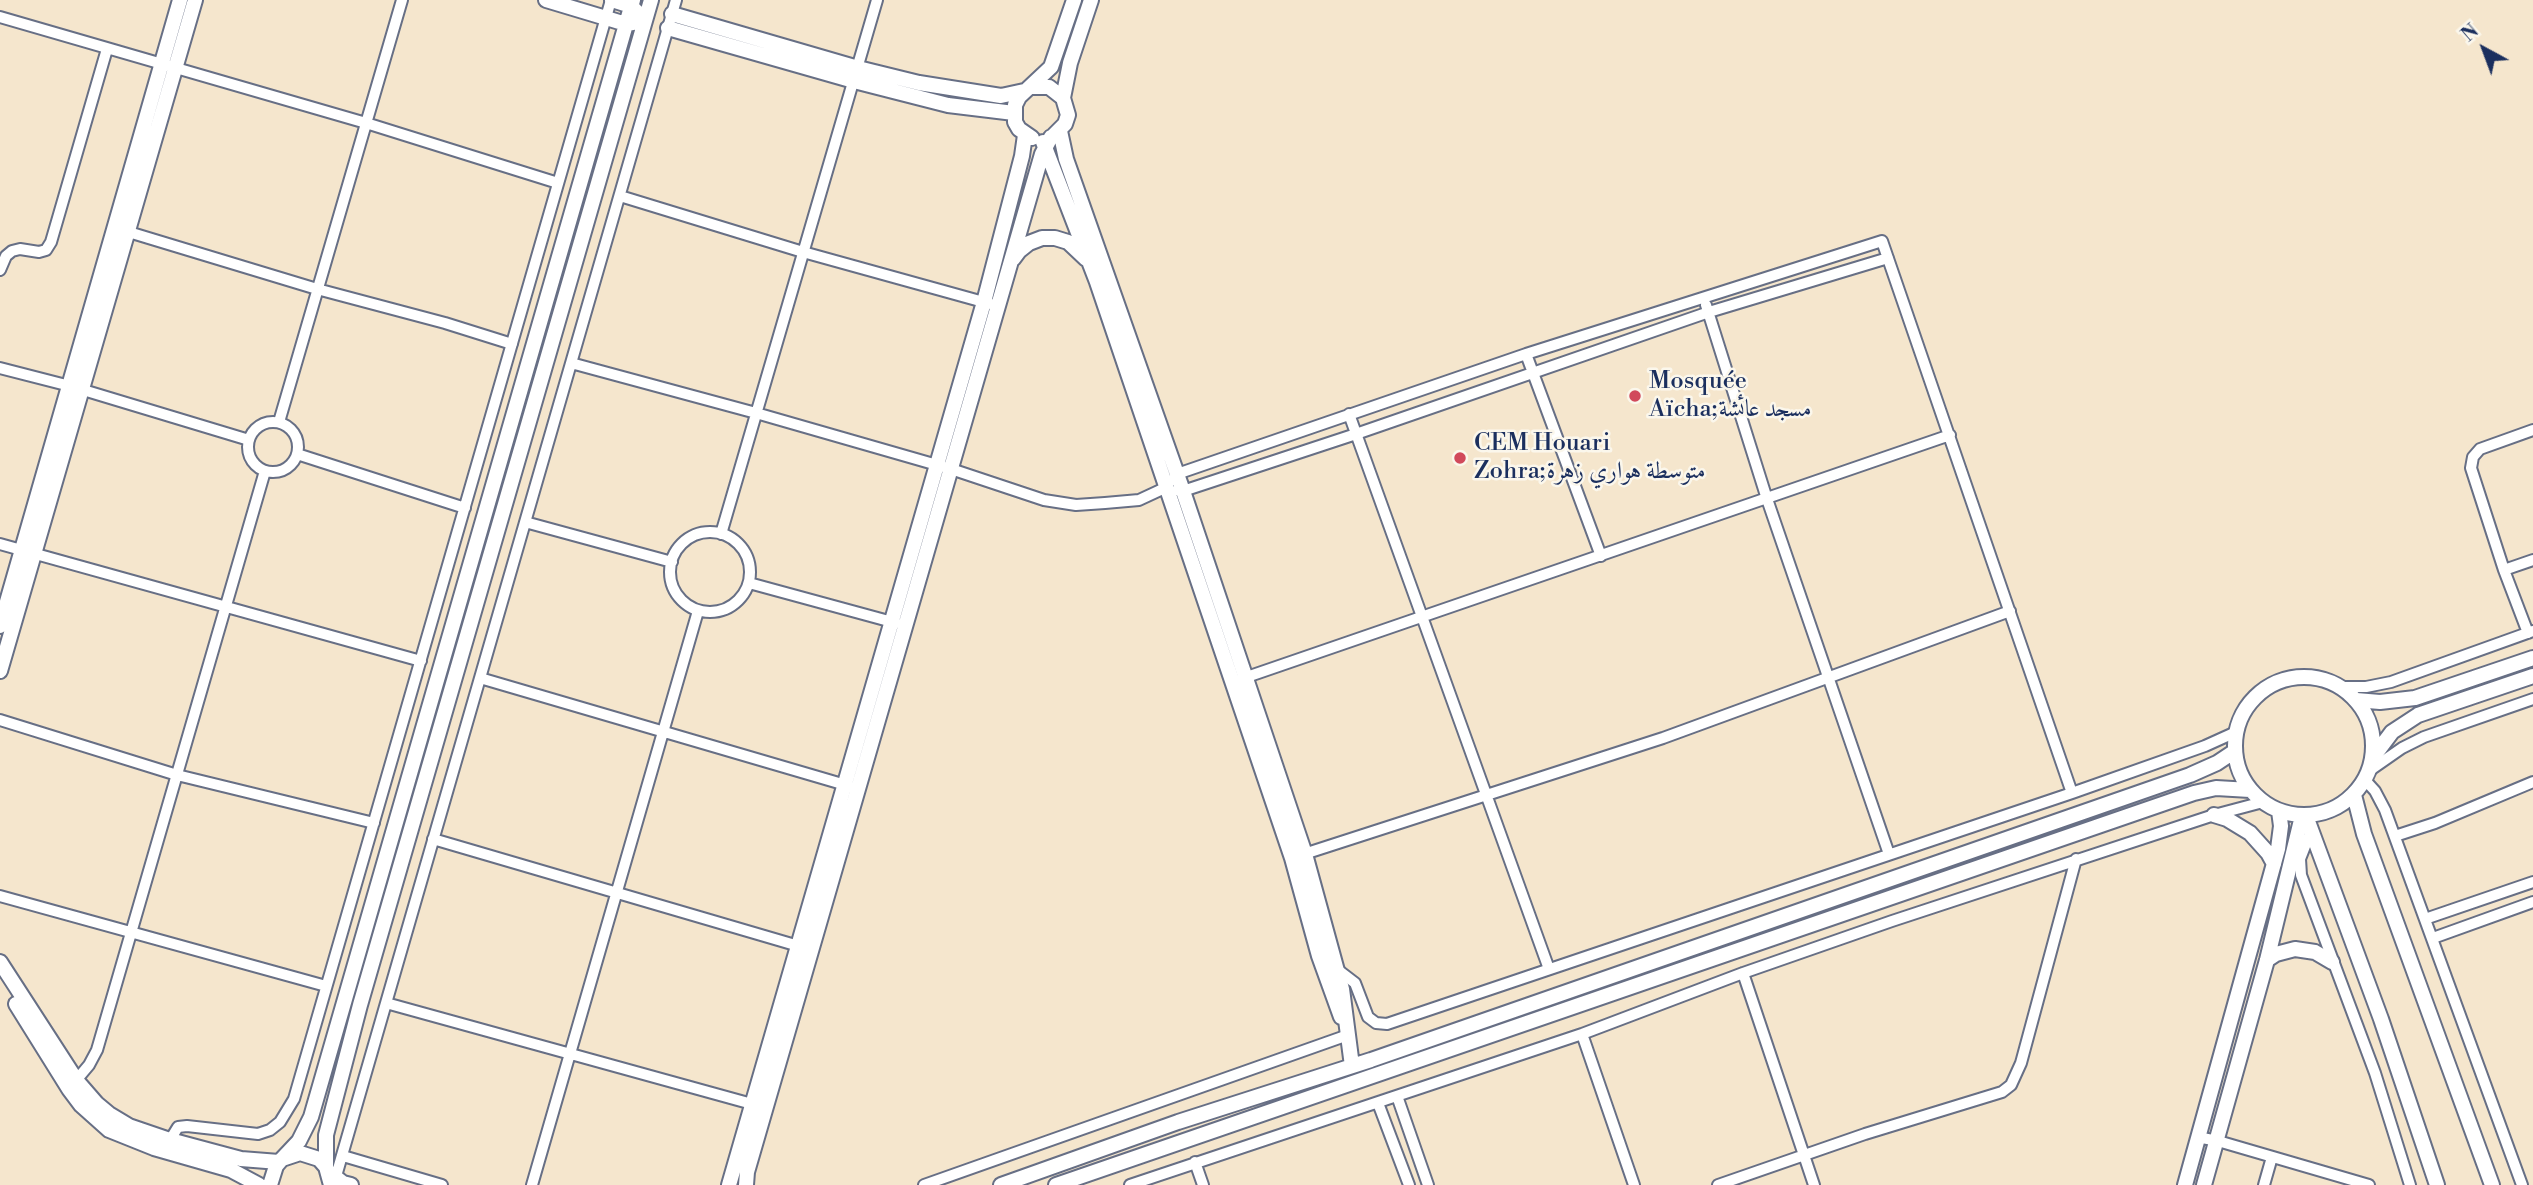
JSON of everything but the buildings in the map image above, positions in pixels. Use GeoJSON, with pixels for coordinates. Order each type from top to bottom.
{"type":"FeatureCollection","features":[{"type":"Feature","properties":{"kind":"street"},"geometry":{"type":"LineString","coordinates":[[168,67],[180,0]]}},
{"type":"Feature","properties":{"kind":"street"},"geometry":{"type":"LineString","coordinates":[[0,671],[28,551],[168,67],[195,0]]}},
{"type":"Feature","properties":{"kind":"street"},"geometry":{"type":"LineString","coordinates":[[279,422],[402,0]]}},
{"type":"Feature","properties":{"kind":"street"},"geometry":{"type":"LineString","coordinates":[[546,0],[626,24],[645,21]]}},
{"type":"Feature","properties":{"kind":"street"},"geometry":{"type":"LineString","coordinates":[[170,1140],[178,1127],[187,1126],[258,1134],[270,1130],[280,1122],[294,1099],[611,0],[632,3],[645,21]]}},
{"type":"Feature","properties":{"kind":"street"},"geometry":{"type":"LineString","coordinates":[[331,1177],[326,1135],[360,1005],[651,0]]}},
{"type":"Feature","properties":{"kind":"street"},"geometry":{"type":"LineString","coordinates":[[721,534],[877,0]]}},
{"type":"Feature","properties":{"kind":"street"},"geometry":{"type":"LineString","coordinates":[[1074,0],[1051,67],[1015,105],[1014,113],[1019,129],[1025,135],[1050,138],[1066,159],[1183,491],[1239,680]]}},
{"type":"Feature","properties":{"kind":"street"},"geometry":{"type":"LineString","coordinates":[[1009,267],[1050,138],[1068,115],[1063,98],[1070,63],[1091,0]]}},
{"type":"Feature","properties":{"kind":"street"},"geometry":{"type":"LineString","coordinates":[[270,1185],[271,1175],[299,1141],[311,1117],[632,3]]}},
{"type":"Feature","properties":{"kind":"street"},"geometry":{"type":"LineString","coordinates":[[331,1177],[343,1156],[672,14],[948,105],[1014,113]]}},
{"type":"Feature","properties":{"kind":"street"},"geometry":{"type":"LineString","coordinates":[[0,17],[366,123],[558,183]]}},
{"type":"Feature","properties":{"kind":"street"},"geometry":{"type":"LineString","coordinates":[[0,270],[6,256],[12,251],[20,248],[39,252],[46,250],[51,242],[107,49]]}},
{"type":"Feature","properties":{"kind":"street"},"geometry":{"type":"LineString","coordinates":[[856,74],[1001,96],[1049,87],[1063,98]]}},
{"type":"Feature","properties":{"kind":"street"},"geometry":{"type":"LineString","coordinates":[[746,1185],[747,1172],[805,947],[991,304],[1025,135]]}},
{"type":"Feature","properties":{"kind":"street"},"geometry":{"type":"LineString","coordinates":[[1050,138],[1167,487],[1239,680],[1338,970],[1345,1001],[1353,1066]]}},
{"type":"Feature","properties":{"kind":"street"},"geometry":{"type":"LineString","coordinates":[[620,196],[803,252],[991,304]]}},
{"type":"Feature","properties":{"kind":"street"},"geometry":{"type":"LineString","coordinates":[[121,229],[317,289],[512,344]]}},
{"type":"Feature","properties":{"kind":"street"},"geometry":{"type":"LineString","coordinates":[[991,304],[1019,251],[1042,238],[1068,242],[1079,250],[1097,282]]}},
{"type":"Feature","properties":{"kind":"street"},"geometry":{"type":"LineString","coordinates":[[571,363],[756,412],[944,467],[1044,500],[1076,505],[1139,499],[1167,487],[1177,474],[1349,414],[1526,354],[1882,241],[2072,793]]}},
{"type":"Feature","properties":{"kind":"street"},"geometry":{"type":"LineString","coordinates":[[1167,487],[1183,491],[1709,312],[1888,258]]}},
{"type":"Feature","properties":{"kind":"street"},"geometry":{"type":"LineString","coordinates":[[1703,298],[1767,499],[1889,854]]}},
{"type":"Feature","properties":{"kind":"street"},"geometry":{"type":"LineString","coordinates":[[1526,354],[1601,556]]}},
{"type":"Feature","properties":{"kind":"street"},"geometry":{"type":"LineString","coordinates":[[0,368],[76,387],[249,440]]}},
{"type":"Feature","properties":{"kind":"street"},"geometry":{"type":"LineString","coordinates":[[1349,414],[1549,969]]}},
{"type":"Feature","properties":{"kind":"street"},"geometry":{"type":"LineString","coordinates":[[279,422],[292,431],[296,438],[297,454],[288,467],[273,472],[265,471],[251,460],[248,453],[249,440],[255,429],[262,424],[279,422]]}},
{"type":"Feature","properties":{"kind":"street"},"geometry":{"type":"LineString","coordinates":[[2341,687],[2366,687],[2391,682],[2530,632],[2504,570],[2471,463],[2480,449],[2533,430]]}},
{"type":"Feature","properties":{"kind":"street"},"geometry":{"type":"LineString","coordinates":[[1239,680],[1950,435]]}},
{"type":"Feature","properties":{"kind":"street"},"geometry":{"type":"LineString","coordinates":[[297,454],[465,508]]}},
{"type":"Feature","properties":{"kind":"street"},"geometry":{"type":"LineString","coordinates":[[73,1085],[97,1050],[265,471]]}},
{"type":"Feature","properties":{"kind":"street"},"geometry":{"type":"LineString","coordinates":[[525,522],[672,562]]}},
{"type":"Feature","properties":{"kind":"street"},"geometry":{"type":"LineString","coordinates":[[707,532],[721,534],[742,547],[748,558],[749,583],[735,604],[723,610],[698,611],[686,604],[677,594],[671,582],[672,562],[682,544],[694,536],[707,532]]}},
{"type":"Feature","properties":{"kind":"street"},"geometry":{"type":"LineString","coordinates":[[0,544],[421,661]]}},
{"type":"Feature","properties":{"kind":"street"},"geometry":{"type":"LineString","coordinates":[[0,626],[28,551]]}},
{"type":"Feature","properties":{"kind":"street"},"geometry":{"type":"LineString","coordinates":[[2504,570],[2533,560]]}},
{"type":"Feature","properties":{"kind":"street"},"geometry":{"type":"LineString","coordinates":[[749,583],[898,624]]}},
{"type":"Feature","properties":{"kind":"street"},"geometry":{"type":"LineString","coordinates":[[532,1185],[698,611]]}},
{"type":"Feature","properties":{"kind":"street"},"geometry":{"type":"LineString","coordinates":[[1298,856],[1662,738],[2010,611]]}},
{"type":"Feature","properties":{"kind":"street"},"geometry":{"type":"LineString","coordinates":[[2356,700],[2380,702],[2415,698],[2533,658]]}},
{"type":"Feature","properties":{"kind":"street"},"geometry":{"type":"LineString","coordinates":[[2522,1185],[2369,769],[2371,727],[2356,700],[2341,687],[2323,679],[2304,677],[2277,683],[2253,699],[2242,715],[2236,732],[2235,751],[2237,765],[2250,790],[2263,802],[2279,811],[2304,816],[2332,810],[2354,795],[2369,769],[2392,732],[2418,715],[2533,676]]}},
{"type":"Feature","properties":{"kind":"street"},"geometry":{"type":"LineString","coordinates":[[480,678],[851,787]]}},
{"type":"Feature","properties":{"kind":"street"},"geometry":{"type":"LineString","coordinates":[[2369,769],[2424,737],[2533,699]]}},
{"type":"Feature","properties":{"kind":"street"},"geometry":{"type":"LineString","coordinates":[[0,720],[177,775],[374,823]]}},
{"type":"Feature","properties":{"kind":"street"},"geometry":{"type":"LineString","coordinates":[[1338,970],[1354,983],[1368,1017],[1376,1023],[1387,1024],[2072,793],[2205,746],[2236,732]]}},
{"type":"Feature","properties":{"kind":"street"},"geometry":{"type":"LineString","coordinates":[[1001,1185],[1178,1122],[1353,1066],[2190,775],[2217,763],[2235,751]]}},
{"type":"Feature","properties":{"kind":"street"},"geometry":{"type":"LineString","coordinates":[[2395,836],[2435,823],[2533,782]]}},
{"type":"Feature","properties":{"kind":"street"},"geometry":{"type":"LineString","coordinates":[[1056,1185],[2194,793],[2216,788],[2250,790]]}},
{"type":"Feature","properties":{"kind":"street"},"geometry":{"type":"LineString","coordinates":[[2354,795],[2364,834],[2491,1185]]}},
{"type":"Feature","properties":{"kind":"street"},"geometry":{"type":"LineString","coordinates":[[1130,1185],[1582,1034],[1743,973],[2077,859],[2263,802]]}},
{"type":"Feature","properties":{"kind":"street"},"geometry":{"type":"LineString","coordinates":[[2185,1185],[2274,864],[2280,839],[2279,811]]}},
{"type":"Feature","properties":{"kind":"street"},"geometry":{"type":"LineString","coordinates":[[2214,815],[2239,825],[2250,833],[2274,864]]}},
{"type":"Feature","properties":{"kind":"street"},"geometry":{"type":"LineString","coordinates":[[2304,816],[2381,1019],[2437,1185]]}},
{"type":"Feature","properties":{"kind":"street"},"geometry":{"type":"LineString","coordinates":[[2204,1185],[2304,816]]}},
{"type":"Feature","properties":{"kind":"street"},"geometry":{"type":"LineString","coordinates":[[2311,831],[2300,859],[2301,875],[2375,1073],[2410,1185]]}},
{"type":"Feature","properties":{"kind":"street"},"geometry":{"type":"LineString","coordinates":[[433,839],[805,947]]}},
{"type":"Feature","properties":{"kind":"street"},"geometry":{"type":"LineString","coordinates":[[1298,856],[1319,956],[1348,1035]]}},
{"type":"Feature","properties":{"kind":"street"},"geometry":{"type":"LineString","coordinates":[[1718,1185],[1865,1134],[2002,1092],[2011,1085],[2021,1063],[2077,859]]}},
{"type":"Feature","properties":{"kind":"street"},"geometry":{"type":"LineString","coordinates":[[2426,919],[2533,882]]}},
{"type":"Feature","properties":{"kind":"street"},"geometry":{"type":"LineString","coordinates":[[0,896],[327,986]]}},
{"type":"Feature","properties":{"kind":"street"},"geometry":{"type":"LineString","coordinates":[[2432,938],[2533,902]]}},
{"type":"Feature","properties":{"kind":"street"},"geometry":{"type":"LineString","coordinates":[[729,1185],[752,1104],[805,947]]}},
{"type":"Feature","properties":{"kind":"street"},"geometry":{"type":"LineString","coordinates":[[2267,960],[2285,950],[2295,949],[2315,952],[2332,962]]}},
{"type":"Feature","properties":{"kind":"street"},"geometry":{"type":"LineString","coordinates":[[0,962],[73,1085],[109,1114],[130,1126],[170,1140],[241,1159],[281,1161],[300,1153],[310,1154],[319,1159],[331,1177],[351,1185]]}},
{"type":"Feature","properties":{"kind":"street"},"geometry":{"type":"LineString","coordinates":[[1743,973],[1814,1185]]}},
{"type":"Feature","properties":{"kind":"street"},"geometry":{"type":"LineString","coordinates":[[0,979],[95,1119],[123,1137],[231,1170],[259,1185]]}},
{"type":"Feature","properties":{"kind":"street"},"geometry":{"type":"LineString","coordinates":[[386,1003],[752,1104]]}},
{"type":"Feature","properties":{"kind":"street"},"geometry":{"type":"LineString","coordinates":[[1582,1034],[1634,1185]]}},
{"type":"Feature","properties":{"kind":"street"},"geometry":{"type":"LineString","coordinates":[[924,1185],[1348,1035]]}},
{"type":"Feature","properties":{"kind":"street"},"geometry":{"type":"LineString","coordinates":[[1396,1097],[1428,1185]]}},
{"type":"Feature","properties":{"kind":"street"},"geometry":{"type":"LineString","coordinates":[[1378,1103],[1409,1185]]}},
{"type":"Feature","properties":{"kind":"street"},"geometry":{"type":"LineString","coordinates":[[2197,1137],[2369,1185]]}},
{"type":"Feature","properties":{"kind":"street"},"geometry":{"type":"LineString","coordinates":[[343,1156],[442,1185]]}},
{"type":"Feature","properties":{"kind":"street"},"geometry":{"type":"LineString","coordinates":[[2264,1185],[2272,1157]]}},
{"type":"Feature","properties":{"kind":"street"},"geometry":{"type":"LineString","coordinates":[[1195,1162],[1203,1185]]}},
{"type":"Feature","properties":{"kind":"street"},"geometry":{"type":"LineString","coordinates":[[2322,1185],[2325,1172]]}},
{"type":"Feature","properties":{"kind":"place","name":"Mosquée Aïcha;مسجد عائشة"},"geometry":{"type":"Point","coordinates":[1635,396]}},
{"type":"Feature","properties":{"kind":"place","name":"CEM Houari Zohra;متوسطة هواري زهرة"},"geometry":{"type":"Point","coordinates":[1460,458]}}]}
